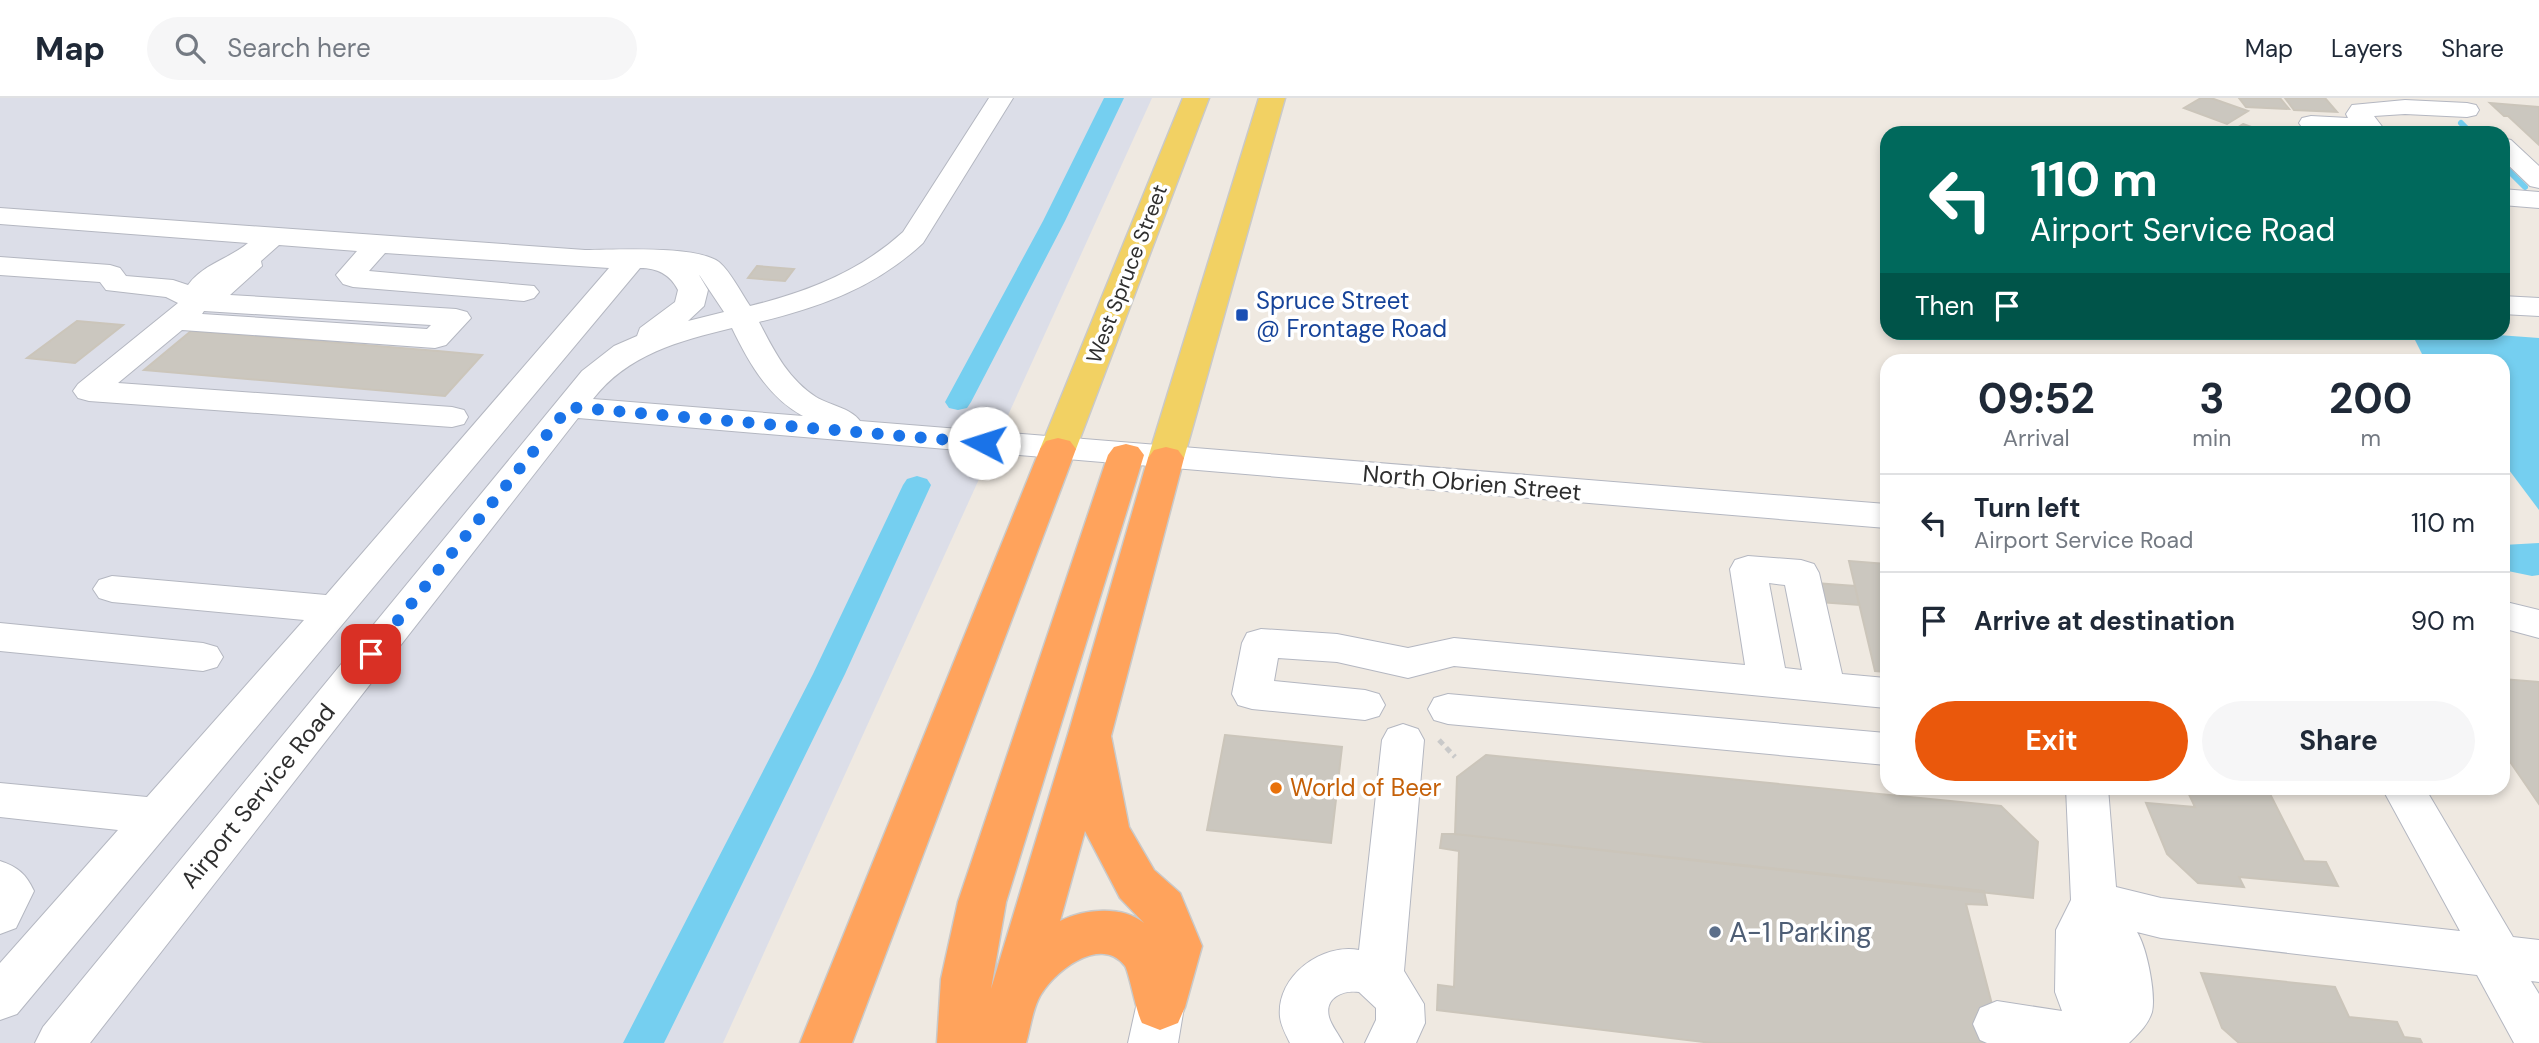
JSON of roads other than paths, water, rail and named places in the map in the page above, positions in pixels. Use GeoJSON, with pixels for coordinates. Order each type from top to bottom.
{"type":"FeatureCollection","features":[{"type":"Feature","properties":{"kind":"highway"},"geometry":{"type":"LineString","coordinates":[[827,1043],[1058,449]]}},
{"type":"Feature","properties":{"kind":"highway"},"geometry":{"type":"LineString","coordinates":[[1000,1043],[1091,732],[1145,456]]}},
{"type":"Feature","properties":{"kind":"highway"},"geometry":{"type":"LineString","coordinates":[[963,1043],[966,979],[982,902],[1145,456]]}},
{"type":"Feature","properties":{"kind":"highway"},"geometry":{"type":"LineString","coordinates":[[1091,732],[1106,827],[1137,884],[1163,908],[1177,946],[1157,1025]]}},
{"type":"Feature","properties":{"kind":"highway"},"geometry":{"type":"LineString","coordinates":[[1015,989],[1047,952],[1071,939],[1084,933],[1122,934],[1149,956],[1157,1025]]}},
{"type":"Feature","properties":{"kind":"main road","name":"West Spruce Street"},"geometry":{"type":"LineString","coordinates":[[1058,449],[1196,98]]}},
{"type":"Feature","properties":{"kind":"main road"},"geometry":{"type":"LineString","coordinates":[[1145,456],[1272,98]]}},
{"type":"Feature","properties":{"kind":"street"},"geometry":{"type":"LineString","coordinates":[[613,360],[641,344],[788,306],[844,287],[876,271],[913,237],[1001,98]]}},
{"type":"Feature","properties":{"kind":"street"},"geometry":{"type":"LineString","coordinates":[[2368,126],[2358,114],[2361,110],[2460,104],[2484,126]]}},
{"type":"Feature","properties":{"kind":"street"},"geometry":{"type":"LineString","coordinates":[[2405,107],[2423,126]]}},
{"type":"Feature","properties":{"kind":"street"},"geometry":{"type":"LineString","coordinates":[[2313,126],[2311,123],[2337,126]]}},
{"type":"Feature","properties":{"kind":"street"},"geometry":{"type":"LineString","coordinates":[[2510,153],[2539,180]]}},
{"type":"Feature","properties":{"kind":"street"},"geometry":{"type":"LineString","coordinates":[[2510,198],[2539,200]]}},
{"type":"Feature","properties":{"kind":"street"},"geometry":{"type":"LineString","coordinates":[[0,216],[585,259],[694,262],[711,270],[742,317],[773,377],[798,401],[831,417],[882,434]]}},
{"type":"Feature","properties":{"kind":"street"},"geometry":{"type":"LineString","coordinates":[[272,236],[246,259],[229,265],[202,287],[192,306],[89,391],[452,417]]}},
{"type":"Feature","properties":{"kind":"street"},"geometry":{"type":"LineString","coordinates":[[378,244],[349,275],[353,278],[524,292]]}},
{"type":"Feature","properties":{"kind":"street"},"geometry":{"type":"LineString","coordinates":[[613,360],[689,306],[693,290],[686,277],[647,259]]}},
{"type":"Feature","properties":{"kind":"street"},"geometry":{"type":"LineString","coordinates":[[0,998],[335,609],[647,259]]}},
{"type":"Feature","properties":{"kind":"street"},"geometry":{"type":"LineString","coordinates":[[0,266],[110,274],[116,285],[173,289],[192,306],[435,340],[456,318],[192,306]]}},
{"type":"Feature","properties":{"kind":"street"},"geometry":{"type":"LineString","coordinates":[[2510,305],[2539,307]]}},
{"type":"Feature","properties":{"kind":"street"},"geometry":{"type":"LineString","coordinates":[[669,335],[640,349],[624,373],[625,383],[641,395],[706,418]]}},
{"type":"Feature","properties":{"kind":"street","name":"Airport Service Road"},"geometry":{"type":"LineString","coordinates":[[60,1043],[569,407],[600,370],[613,360]]}},
{"type":"Feature","properties":{"kind":"street"},"geometry":{"type":"LineString","coordinates":[[569,407],[1058,449]]}},
{"type":"Feature","properties":{"kind":"street","name":"North Obrien Street"},"geometry":{"type":"LineString","coordinates":[[1058,449],[1880,516]]}},
{"type":"Feature","properties":{"kind":"street"},"geometry":{"type":"LineString","coordinates":[[1790,740],[1762,681],[1748,569],[1801,573],[1825,687]]}},
{"type":"Feature","properties":{"kind":"street"},"geometry":{"type":"LineString","coordinates":[[112,589],[335,609]]}},
{"type":"Feature","properties":{"kind":"street"},"geometry":{"type":"LineString","coordinates":[[2510,616],[2539,624]]}},
{"type":"Feature","properties":{"kind":"street"},"geometry":{"type":"LineString","coordinates":[[3,641],[203,657]]}},
{"type":"Feature","properties":{"kind":"street"},"geometry":{"type":"LineString","coordinates":[[1365,705],[1252,694],[1261,643],[1337,649],[1408,670],[1438,689],[1435,735],[1380,978]]}},
{"type":"Feature","properties":{"kind":"street"},"geometry":{"type":"LineString","coordinates":[[1880,692],[1454,652],[1378,683],[1370,690],[1365,705],[1369,721],[1378,730],[1435,735],[1790,740],[1880,748]]}},
{"type":"Feature","properties":{"kind":"street"},"geometry":{"type":"LineString","coordinates":[[1997,1024],[2101,1042],[2128,1011],[2124,952],[2094,901],[2087,795]]}},
{"type":"Feature","properties":{"kind":"street"},"geometry":{"type":"LineString","coordinates":[[2407,795],[2510,957],[2539,1041]]}},
{"type":"Feature","properties":{"kind":"street"},"geometry":{"type":"LineString","coordinates":[[0,800],[157,816]]}},
{"type":"Feature","properties":{"kind":"street"},"geometry":{"type":"LineString","coordinates":[[0,880],[10,891],[0,914]]}},
{"type":"Feature","properties":{"kind":"street"},"geometry":{"type":"LineString","coordinates":[[2094,901],[2161,918],[2510,957]]}},
{"type":"Feature","properties":{"kind":"street"},"geometry":{"type":"LineString","coordinates":[[1318,1043],[1305,1021],[1305,1006],[1310,991],[1320,979],[1333,972],[1349,969],[1365,971],[1380,978],[1399,1000],[1399,1028],[1390,1043]]}},
{"type":"Feature","properties":{"kind":"water"},"geometry":{"type":"Polygon","coordinates":[[[2510,336],[2539,338],[2539,510],[2510,471],[2510,354],[2422,354],[2415,340],[2510,340],[2510,336]]]}},
{"type":"Feature","properties":{"kind":"water"},"geometry":{"type":"Polygon","coordinates":[[[2539,543],[2539,575],[2510,571],[2510,545],[2539,543]]]}},
{"type":"Feature","properties":{"kind":"waterway"},"geometry":{"type":"LineString","coordinates":[[958,402],[1054,221],[1114,98]]}},
{"type":"Feature","properties":{"kind":"waterway"},"geometry":{"type":"LineString","coordinates":[[2461,123],[2464,126]]}},
{"type":"Feature","properties":{"kind":"waterway"},"geometry":{"type":"LineString","coordinates":[[2510,172],[2525,187]]}},
{"type":"Feature","properties":{"kind":"waterway"},"geometry":{"type":"LineString","coordinates":[[643,1043],[829,674],[917,485]]}},
{"type":"Feature","properties":{"kind":"place","name":"Spruce Street @ Frontage Road"},"geometry":{"type":"Point","coordinates":[1242,315]}},
{"type":"Feature","properties":{"kind":"place","name":"World of Beer"},"geometry":{"type":"Point","coordinates":[1276,788]}},
{"type":"Feature","properties":{"kind":"place","name":"A-1 Parking"},"geometry":{"type":"Point","coordinates":[1715,932]}}]}
